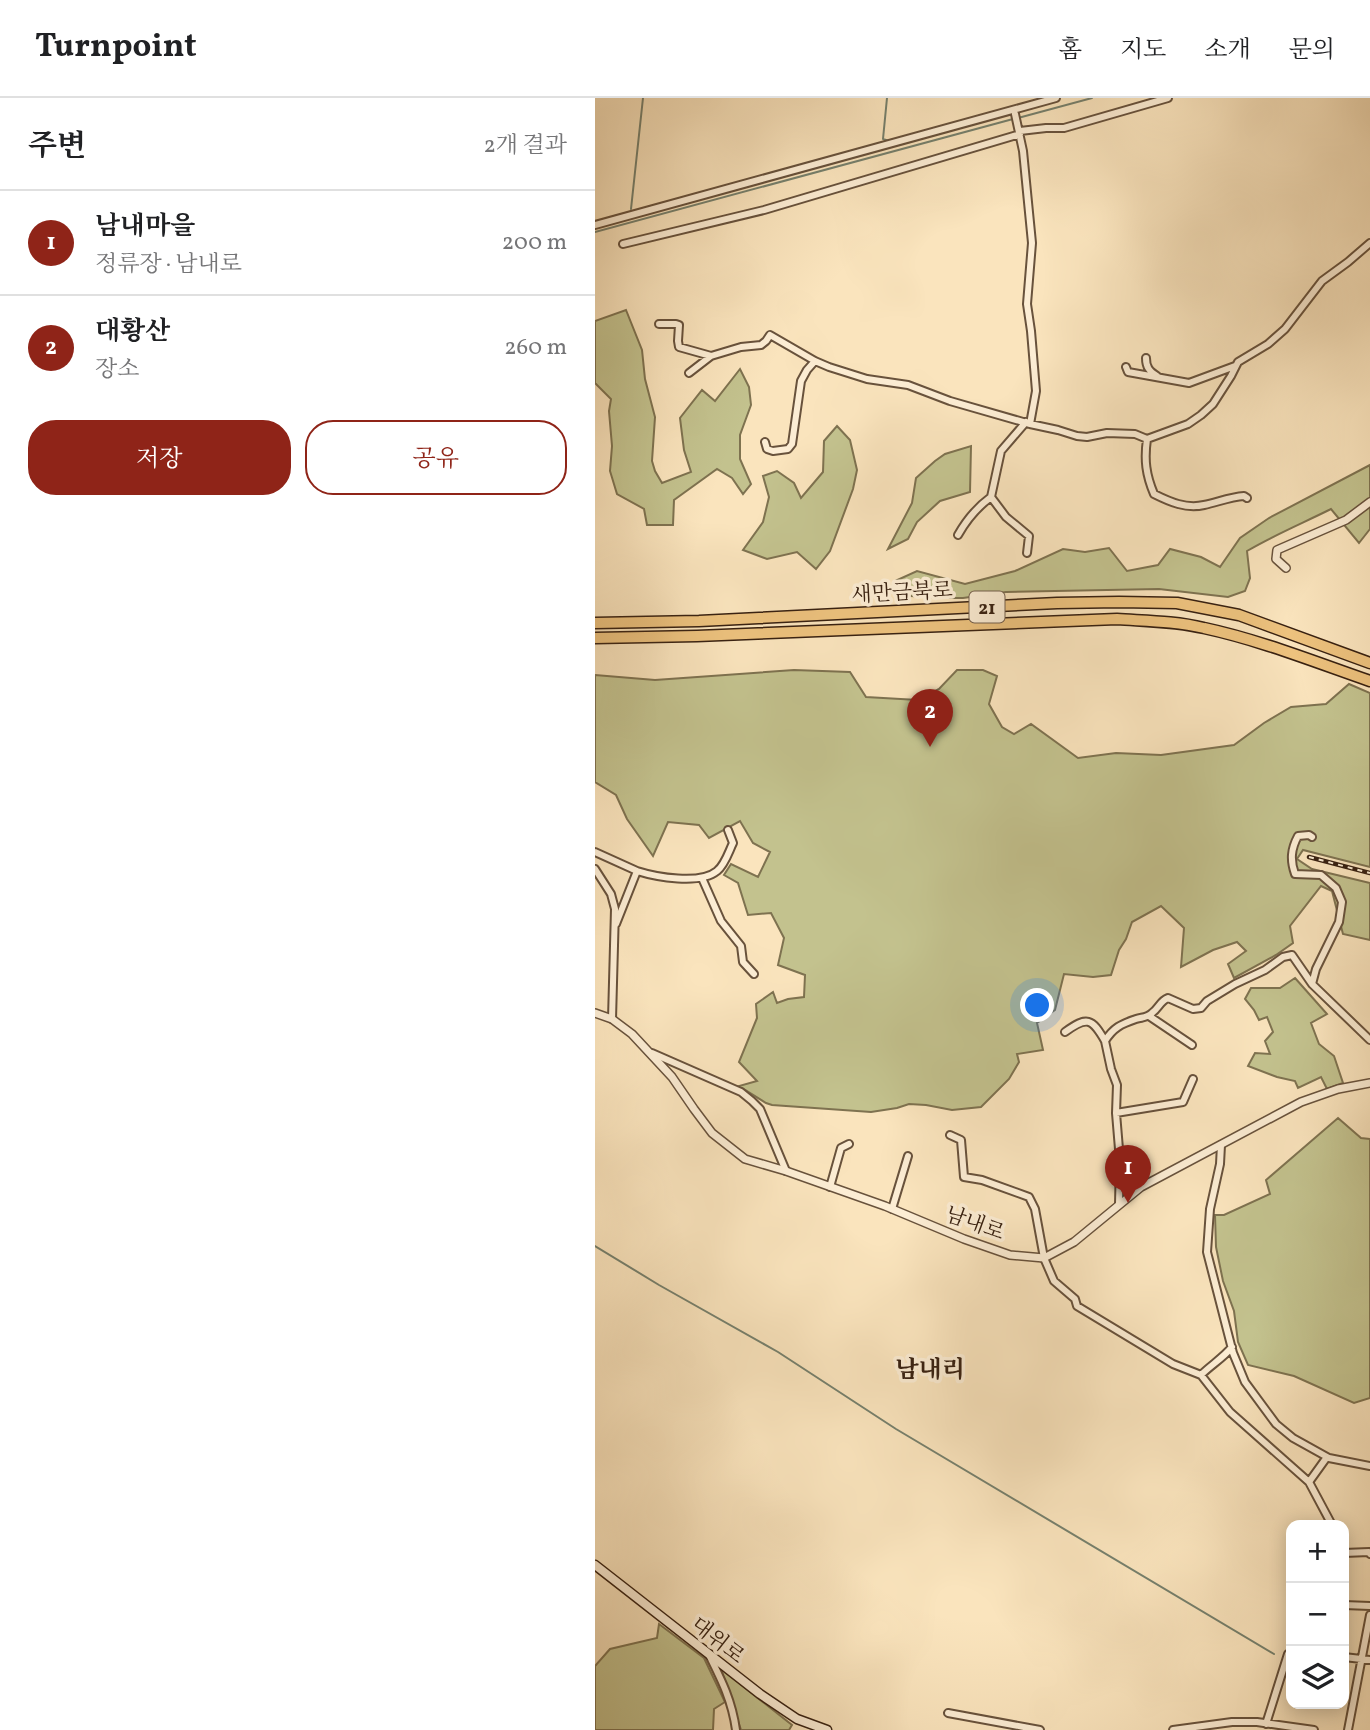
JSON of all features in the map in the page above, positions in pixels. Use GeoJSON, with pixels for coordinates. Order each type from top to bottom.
{"type":"FeatureCollection","features":[{"type":"Feature","properties":{"kind":"highway","name":"새만금북로"},"geometry":{"type":"LineString","coordinates":[[595,623],[699,621],[1057,603],[1177,603],[1239,615],[1370,663]]}},
{"type":"Feature","properties":{"kind":"highway","name":"새만금북로"},"geometry":{"type":"LineString","coordinates":[[595,638],[1117,620],[1164,622],[1202,627],[1242,638],[1370,681]]}},
{"type":"Feature","properties":{"kind":"main road","name":"대위로"},"geometry":{"type":"LineString","coordinates":[[595,1565],[760,1694],[809,1727],[827,1730]]}},
{"type":"Feature","properties":{"kind":"street"},"geometry":{"type":"LineString","coordinates":[[595,225],[1056,98]]}},
{"type":"Feature","properties":{"kind":"street"},"geometry":{"type":"LineString","coordinates":[[623,244],[764,210],[1019,130],[1064,128],[1168,98]]}},
{"type":"Feature","properties":{"kind":"street"},"geometry":{"type":"LineString","coordinates":[[958,535],[971,515],[991,497],[1001,451],[1028,423],[1036,391],[1027,304],[1032,243],[1015,114]]}},
{"type":"Feature","properties":{"kind":"street"},"geometry":{"type":"LineString","coordinates":[[689,373],[711,356],[741,347],[761,345],[770,335],[815,361],[867,379],[908,385],[950,401],[1077,436],[1135,434],[1147,439],[1188,424],[1201,415],[1213,404],[1238,362],[1268,344],[1285,329],[1322,281],[1370,243]]}},
{"type":"Feature","properties":{"kind":"street"},"geometry":{"type":"LineString","coordinates":[[659,324],[679,325],[679,347],[711,356]]}},
{"type":"Feature","properties":{"kind":"street"},"geometry":{"type":"LineString","coordinates":[[1146,358],[1149,371],[1161,379]]}},
{"type":"Feature","properties":{"kind":"street"},"geometry":{"type":"LineString","coordinates":[[765,442],[767,449],[773,452],[788,449],[792,444],[801,381],[815,361]]}},
{"type":"Feature","properties":{"kind":"street"},"geometry":{"type":"LineString","coordinates":[[1126,367],[1128,372],[1189,383],[1235,366]]}},
{"type":"Feature","properties":{"kind":"street"},"geometry":{"type":"LineString","coordinates":[[1147,439],[1147,474],[1154,494],[1184,506],[1203,505],[1235,496],[1247,498]]}},
{"type":"Feature","properties":{"kind":"street"},"geometry":{"type":"LineString","coordinates":[[991,497],[1006,517],[1029,536],[1027,553]]}},
{"type":"Feature","properties":{"kind":"street"},"geometry":{"type":"LineString","coordinates":[[1286,569],[1276,559],[1277,550],[1346,520],[1370,502]]}},
{"type":"Feature","properties":{"kind":"street"},"geometry":{"type":"LineString","coordinates":[[595,852],[646,874],[702,878],[719,870],[733,843],[728,830]]}},
{"type":"Feature","properties":{"kind":"street"},"geometry":{"type":"LineString","coordinates":[[1312,837],[1298,836],[1293,846],[1291,863],[1295,874],[1321,875],[1336,888],[1342,902],[1339,922],[1316,969],[1312,984]]}},
{"type":"Feature","properties":{"kind":"street"},"geometry":{"type":"LineString","coordinates":[[595,869],[611,894],[615,909],[611,1019]]}},
{"type":"Feature","properties":{"kind":"street"},"geometry":{"type":"LineString","coordinates":[[614,932],[637,871]]}},
{"type":"Feature","properties":{"kind":"street"},"geometry":{"type":"LineString","coordinates":[[702,878],[721,920],[741,946],[743,962],[754,974]]}},
{"type":"Feature","properties":{"kind":"street"},"geometry":{"type":"LineString","coordinates":[[1105,1041],[1112,1029],[1149,1016],[1168,998],[1193,1009],[1201,1008],[1207,1001],[1235,984],[1265,970],[1283,957],[1292,955],[1312,984],[1370,1040]]}},
{"type":"Feature","properties":{"kind":"street","name":"남내로"},"geometry":{"type":"LineString","coordinates":[[595,1013],[611,1019],[632,1034],[672,1077],[712,1133],[745,1159],[892,1209],[946,1233],[1010,1255],[1044,1258]]}},
{"type":"Feature","properties":{"kind":"street"},"geometry":{"type":"LineString","coordinates":[[1149,1016],[1192,1045]]}},
{"type":"Feature","properties":{"kind":"street"},"geometry":{"type":"LineString","coordinates":[[1065,1032],[1083,1021],[1090,1022],[1096,1026],[1105,1041],[1117,1085],[1119,1203]]}},
{"type":"Feature","properties":{"kind":"street"},"geometry":{"type":"LineString","coordinates":[[651,1053],[741,1092],[752,1101],[760,1109],[786,1171]]}},
{"type":"Feature","properties":{"kind":"street"},"geometry":{"type":"LineString","coordinates":[[1116,1113],[1183,1102],[1193,1079]]}},
{"type":"Feature","properties":{"kind":"street"},"geometry":{"type":"LineString","coordinates":[[1044,1258],[1074,1242],[1141,1187],[1301,1102],[1338,1089],[1370,1083]]}},
{"type":"Feature","properties":{"kind":"street"},"geometry":{"type":"LineString","coordinates":[[950,1135],[961,1140],[964,1177],[982,1180],[1029,1197],[1035,1209],[1044,1258],[1054,1281],[1075,1299],[1077,1306],[1173,1364],[1201,1375],[1230,1412],[1309,1482],[1329,1520]]}},
{"type":"Feature","properties":{"kind":"street"},"geometry":{"type":"LineString","coordinates":[[831,1187],[841,1148],[849,1144]]}},
{"type":"Feature","properties":{"kind":"street"},"geometry":{"type":"LineString","coordinates":[[1221,1145],[1220,1164],[1210,1209],[1207,1252],[1232,1347],[1245,1382],[1276,1423],[1293,1438],[1327,1457],[1370,1466]]}},
{"type":"Feature","properties":{"kind":"street"},"geometry":{"type":"LineString","coordinates":[[892,1209],[908,1156]]}},
{"type":"Feature","properties":{"kind":"street"},"geometry":{"type":"LineString","coordinates":[[1201,1375],[1222,1359],[1232,1347]]}},
{"type":"Feature","properties":{"kind":"street"},"geometry":{"type":"LineString","coordinates":[[1309,1482],[1327,1457]]}},
{"type":"Feature","properties":{"kind":"street"},"geometry":{"type":"LineString","coordinates":[[1349,1553],[1370,1553]]}},
{"type":"Feature","properties":{"kind":"street"},"geometry":{"type":"LineString","coordinates":[[1349,1605],[1370,1606]]}},
{"type":"Feature","properties":{"kind":"street"},"geometry":{"type":"LineString","coordinates":[[1348,1730],[1370,1615]]}},
{"type":"Feature","properties":{"kind":"street"},"geometry":{"type":"LineString","coordinates":[[709,1655],[727,1691],[736,1730]]}},
{"type":"Feature","properties":{"kind":"street"},"geometry":{"type":"LineString","coordinates":[[1349,1657],[1370,1660]]}},
{"type":"Feature","properties":{"kind":"street"},"geometry":{"type":"LineString","coordinates":[[1266,1724],[1286,1666]]}},
{"type":"Feature","properties":{"kind":"street"},"geometry":{"type":"LineString","coordinates":[[948,1713],[1039,1730]]}},
{"type":"Feature","properties":{"kind":"street"},"geometry":{"type":"LineString","coordinates":[[1173,1730],[1232,1722],[1257,1722],[1314,1730]]}},
{"type":"Feature","properties":{"kind":"shaded area"},"geometry":{"type":"Polygon","coordinates":[[[626,310],[642,350],[645,379],[655,417],[652,461],[662,483],[691,472],[684,450],[680,418],[702,390],[715,401],[740,369],[749,387],[751,405],[740,435],[740,459],[751,484],[743,494],[732,478],[717,469],[674,500],[673,525],[647,525],[644,509],[617,494],[610,471],[611,399],[595,383],[595,321],[626,310]]]}},
{"type":"Feature","properties":{"kind":"shaded area"},"geometry":{"type":"Polygon","coordinates":[[[837,426],[850,440],[857,470],[853,489],[830,551],[816,569],[797,552],[767,559],[743,550],[763,522],[769,497],[763,476],[777,471],[794,483],[801,498],[823,472],[824,441],[837,426]]]}},
{"type":"Feature","properties":{"kind":"shaded area"},"geometry":{"type":"Polygon","coordinates":[[[971,446],[970,492],[940,501],[917,522],[908,539],[888,549],[912,503],[916,478],[945,454],[971,446]]]}},
{"type":"Feature","properties":{"kind":"shaded area"},"geometry":{"type":"Polygon","coordinates":[[[1370,465],[1370,529],[1359,543],[1331,509],[1247,551],[1250,578],[1245,591],[1228,597],[1159,589],[1006,592],[940,598],[911,596],[899,591],[895,581],[917,571],[965,584],[1015,571],[1063,549],[1085,552],[1109,548],[1127,571],[1158,565],[1170,549],[1201,557],[1220,567],[1240,538],[1269,518],[1370,465]]]}},
{"type":"Feature","properties":{"kind":"shaded area"},"geometry":{"type":"Polygon","coordinates":[[[794,670],[850,672],[866,697],[918,700],[939,689],[957,670],[983,670],[997,676],[989,704],[1002,727],[1014,734],[1031,724],[1078,758],[1116,753],[1161,755],[1234,745],[1291,707],[1326,704],[1349,684],[1370,693],[1370,867],[1303,850],[1297,859],[1312,869],[1370,883],[1370,940],[1343,934],[1332,891],[1321,886],[1290,926],[1293,943],[1234,978],[1228,964],[1246,951],[1237,942],[1213,950],[1181,967],[1184,928],[1161,906],[1132,922],[1111,975],[1093,977],[1064,974],[1055,1010],[1037,1023],[1043,1050],[1017,1054],[1019,1062],[1009,1079],[981,1107],[952,1110],[909,1104],[871,1112],[766,1103],[739,1086],[757,1081],[739,1062],[757,1018],[756,1004],[773,992],[777,1003],[804,997],[805,975],[778,965],[784,938],[771,913],[748,915],[738,883],[724,875],[731,864],[758,877],[770,852],[753,843],[740,821],[709,838],[699,825],[668,822],[653,856],[627,819],[616,795],[595,782],[595,675],[655,680],[794,670]]]}},
{"type":"Feature","properties":{"kind":"shaded area"},"geometry":{"type":"Polygon","coordinates":[[[1295,978],[1327,1014],[1311,1023],[1319,1044],[1334,1056],[1343,1083],[1327,1089],[1321,1077],[1298,1088],[1295,1081],[1248,1066],[1255,1053],[1270,1054],[1265,1041],[1273,1032],[1267,1017],[1259,1020],[1245,999],[1251,988],[1280,988],[1295,978]]]}},
{"type":"Feature","properties":{"kind":"shaded area"},"geometry":{"type":"Polygon","coordinates":[[[1338,1118],[1361,1138],[1370,1139],[1370,1398],[1354,1403],[1294,1376],[1248,1365],[1238,1342],[1234,1311],[1223,1281],[1216,1247],[1215,1215],[1224,1215],[1270,1194],[1266,1180],[1338,1118]]]}},
{"type":"Feature","properties":{"kind":"shaded area"},"geometry":{"type":"Polygon","coordinates":[[[659,1624],[704,1658],[725,1702],[714,1709],[713,1730],[595,1730],[595,1666],[610,1649],[657,1638],[659,1624]]]}},
{"type":"Feature","properties":{"kind":"shaded area"},"geometry":{"type":"Polygon","coordinates":[[[721,1669],[792,1725],[789,1730],[741,1730],[721,1669]]]}},
{"type":"Feature","properties":{"kind":"waterway"},"geometry":{"type":"LineString","coordinates":[[631,209],[643,98]]}},
{"type":"Feature","properties":{"kind":"waterway"},"geometry":{"type":"LineString","coordinates":[[887,98],[883,139],[889,141],[903,137]]}},
{"type":"Feature","properties":{"kind":"waterway"},"geometry":{"type":"LineString","coordinates":[[1018,118],[1092,98]]}},
{"type":"Feature","properties":{"kind":"waterway"},"geometry":{"type":"LineString","coordinates":[[595,232],[1013,119]]}},
{"type":"Feature","properties":{"kind":"waterway"},"geometry":{"type":"LineString","coordinates":[[595,1246],[778,1352],[896,1429],[1274,1654]]}},
{"type":"Feature","properties":{"kind":"railway"},"geometry":{"type":"LineString","coordinates":[[1309,857],[1370,873]]}},
{"type":"Feature","properties":{"kind":"place","name":"대황산"},"geometry":{"type":"Point","coordinates":[930,747]}},
{"type":"Feature","properties":{"kind":"place","name":"남내마을"},"geometry":{"type":"Point","coordinates":[1128,1203]}},
{"type":"Feature","properties":{"kind":"district","name":"남내리"},"geometry":{"type":"Point","coordinates":[930,1369]}}]}
